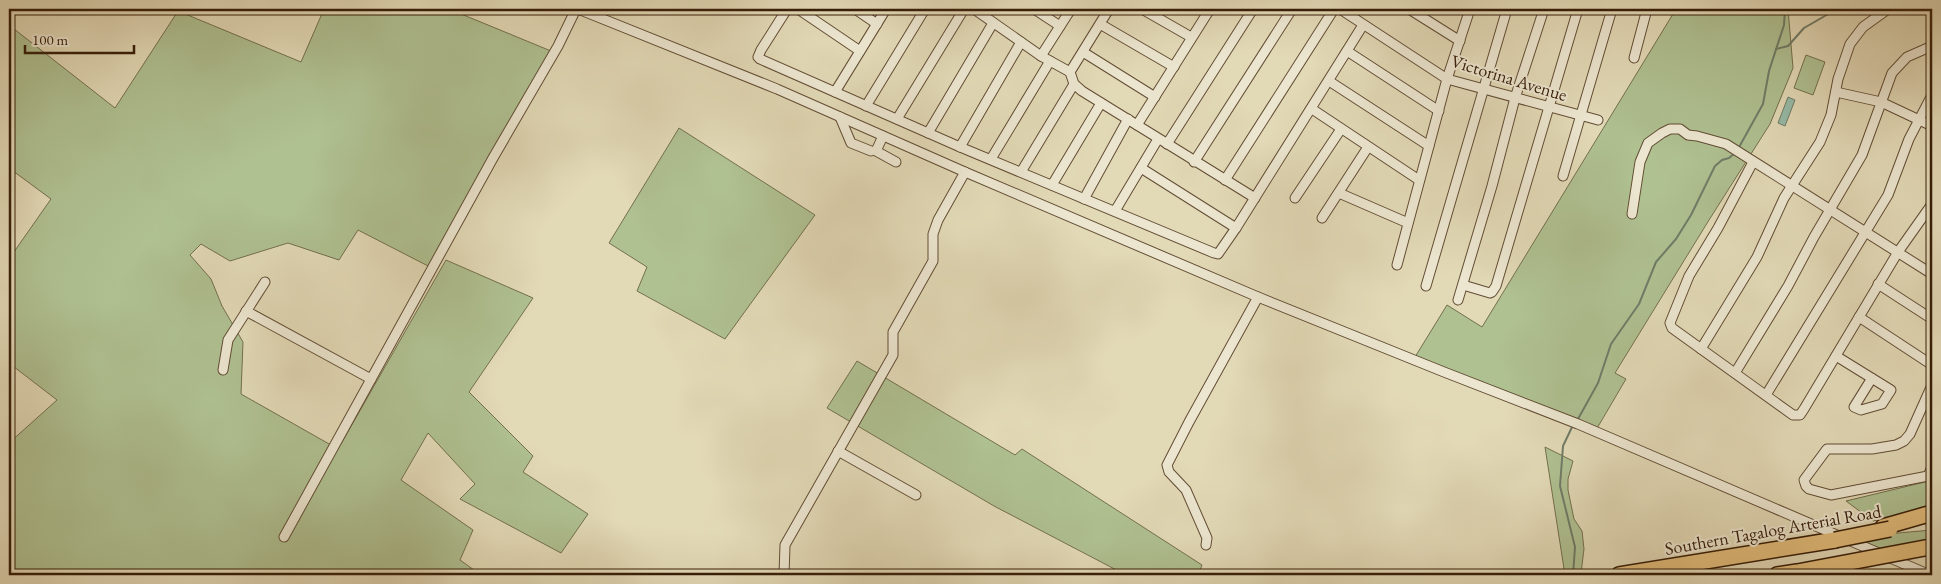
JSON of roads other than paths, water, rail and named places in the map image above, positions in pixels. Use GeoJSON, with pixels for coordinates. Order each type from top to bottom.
{"type":"FeatureCollection","features":[{"type":"Feature","properties":{"kind":"highway"},"geometry":{"type":"LineString","coordinates":[[1886,528],[1932,513]]}},
{"type":"Feature","properties":{"kind":"highway","name":"Southern Tagalog Arterial Road"},"geometry":{"type":"LineString","coordinates":[[1619,575],[1766,552],[1835,540],[1886,528],[1932,522]]}},
{"type":"Feature","properties":{"kind":"highway"},"geometry":{"type":"LineString","coordinates":[[1777,575],[1931,547]]}},
{"type":"Feature","properties":{"kind":"street"},"geometry":{"type":"LineString","coordinates":[[284,537],[577,9],[777,89],[965,172],[1258,297],[1574,422],[1930,575]]}},
{"type":"Feature","properties":{"kind":"street"},"geometry":{"type":"LineString","coordinates":[[787,9],[761,50],[758,57],[764,61],[960,147],[1218,254],[1222,251],[1312,109],[1363,25]]}},
{"type":"Feature","properties":{"kind":"street"},"geometry":{"type":"LineString","coordinates":[[798,9],[860,51]]}},
{"type":"Feature","properties":{"kind":"street"},"geometry":{"type":"LineString","coordinates":[[856,9],[877,24]]}},
{"type":"Feature","properties":{"kind":"street"},"geometry":{"type":"LineString","coordinates":[[835,92],[886,9]]}},
{"type":"Feature","properties":{"kind":"street"},"geometry":{"type":"LineString","coordinates":[[866,106],[925,9]]}},
{"type":"Feature","properties":{"kind":"street"},"geometry":{"type":"LineString","coordinates":[[897,119],[964,9]]}},
{"type":"Feature","properties":{"kind":"street"},"geometry":{"type":"LineString","coordinates":[[974,9],[1041,56],[1070,72],[1074,84],[1101,103],[1254,198]]}},
{"type":"Feature","properties":{"kind":"street"},"geometry":{"type":"LineString","coordinates":[[1034,9],[1060,26]]}},
{"type":"Feature","properties":{"kind":"street"},"geometry":{"type":"LineString","coordinates":[[1041,56],[1070,9]]}},
{"type":"Feature","properties":{"kind":"street"},"geometry":{"type":"LineString","coordinates":[[1070,72],[1109,9]]}},
{"type":"Feature","properties":{"kind":"street"},"geometry":{"type":"LineString","coordinates":[[1142,9],[1191,37]]}},
{"type":"Feature","properties":{"kind":"street"},"geometry":{"type":"LineString","coordinates":[[1137,125],[1208,9]]}},
{"type":"Feature","properties":{"kind":"street"},"geometry":{"type":"LineString","coordinates":[[1167,144],[1253,9]]}},
{"type":"Feature","properties":{"kind":"street"},"geometry":{"type":"LineString","coordinates":[[1194,162],[1292,9]]}},
{"type":"Feature","properties":{"kind":"street"},"geometry":{"type":"LineString","coordinates":[[1225,180],[1334,9]]}},
{"type":"Feature","properties":{"kind":"street","name":"Victorina Avenue"},"geometry":{"type":"LineString","coordinates":[[1340,9],[1447,79],[1548,108],[1598,120]]}},
{"type":"Feature","properties":{"kind":"street"},"geometry":{"type":"LineString","coordinates":[[1409,9],[1460,41]]}},
{"type":"Feature","properties":{"kind":"street"},"geometry":{"type":"LineString","coordinates":[[1397,265],[1447,79],[1470,9]]}},
{"type":"Feature","properties":{"kind":"street"},"geometry":{"type":"LineString","coordinates":[[1426,286],[1508,9]]}},
{"type":"Feature","properties":{"kind":"street"},"geometry":{"type":"LineString","coordinates":[[1458,300],[1515,98],[1544,9]]}},
{"type":"Feature","properties":{"kind":"street"},"geometry":{"type":"LineString","coordinates":[[1463,285],[1490,293],[1496,286],[1578,9]]}},
{"type":"Feature","properties":{"kind":"street"},"geometry":{"type":"LineString","coordinates":[[1563,176],[1612,9]]}},
{"type":"Feature","properties":{"kind":"street"},"geometry":{"type":"LineString","coordinates":[[1634,58],[1647,9]]}},
{"type":"Feature","properties":{"kind":"street"},"geometry":{"type":"LineString","coordinates":[[1701,349],[1757,258],[1778,210],[1820,142],[1831,115],[1845,53],[1863,27],[1888,9]]}},
{"type":"Feature","properties":{"kind":"street"},"geometry":{"type":"LineString","coordinates":[[928,133],[993,22]]}},
{"type":"Feature","properties":{"kind":"street"},"geometry":{"type":"LineString","coordinates":[[1100,24],[1174,67]]}},
{"type":"Feature","properties":{"kind":"street"},"geometry":{"type":"LineString","coordinates":[[960,147],[1021,42]]}},
{"type":"Feature","properties":{"kind":"street"},"geometry":{"type":"LineString","coordinates":[[1735,373],[1788,286],[1862,155],[1892,73],[1899,63],[1932,46]]}},
{"type":"Feature","properties":{"kind":"street"},"geometry":{"type":"LineString","coordinates":[[1347,51],[1438,112]]}},
{"type":"Feature","properties":{"kind":"street"},"geometry":{"type":"LineString","coordinates":[[1083,52],[1155,97]]}},
{"type":"Feature","properties":{"kind":"street"},"geometry":{"type":"LineString","coordinates":[[991,159],[1050,61]]}},
{"type":"Feature","properties":{"kind":"street"},"geometry":{"type":"LineString","coordinates":[[1329,81],[1429,146]]}},
{"type":"Feature","properties":{"kind":"street"},"geometry":{"type":"LineString","coordinates":[[1021,172],[1074,84]]}},
{"type":"Feature","properties":{"kind":"street"},"geometry":{"type":"LineString","coordinates":[[1836,92],[1881,102],[1932,126]]}},
{"type":"Feature","properties":{"kind":"street"},"geometry":{"type":"LineString","coordinates":[[1766,395],[1888,196],[1906,147],[1932,95]]}},
{"type":"Feature","properties":{"kind":"street"},"geometry":{"type":"LineString","coordinates":[[1052,185],[1101,103]]}},
{"type":"Feature","properties":{"kind":"street"},"geometry":{"type":"LineString","coordinates":[[1312,109],[1419,180]]}},
{"type":"Feature","properties":{"kind":"street"},"geometry":{"type":"LineString","coordinates":[[840,117],[851,143],[872,151]]}},
{"type":"Feature","properties":{"kind":"street"},"geometry":{"type":"LineString","coordinates":[[1084,199],[1128,119]]}},
{"type":"Feature","properties":{"kind":"street"},"geometry":{"type":"LineString","coordinates":[[1295,198],[1341,129]]}},
{"type":"Feature","properties":{"kind":"street"},"geometry":{"type":"LineString","coordinates":[[1632,214],[1640,162],[1648,143],[1662,132],[1670,129],[1680,129],[1688,135],[1726,144],[1932,274]]}},
{"type":"Feature","properties":{"kind":"street"},"geometry":{"type":"LineString","coordinates":[[883,136],[876,150],[896,162]]}},
{"type":"Feature","properties":{"kind":"street"},"geometry":{"type":"LineString","coordinates":[[1115,211],[1158,139]]}},
{"type":"Feature","properties":{"kind":"street"},"geometry":{"type":"LineString","coordinates":[[1322,218],[1368,147]]}},
{"type":"Feature","properties":{"kind":"street"},"geometry":{"type":"LineString","coordinates":[[1753,162],[1718,228],[1689,276],[1670,323],[1672,328],[1793,415],[1800,414],[1898,252],[1932,204]]}},
{"type":"Feature","properties":{"kind":"street"},"geometry":{"type":"LineString","coordinates":[[1141,168],[1236,228]]}},
{"type":"Feature","properties":{"kind":"street"},"geometry":{"type":"LineString","coordinates":[[784,575],[785,545],[892,355],[894,332],[933,261],[933,234],[938,220],[965,172]]}},
{"type":"Feature","properties":{"kind":"street"},"geometry":{"type":"LineString","coordinates":[[1339,192],[1408,223]]}},
{"type":"Feature","properties":{"kind":"street"},"geometry":{"type":"LineString","coordinates":[[223,370],[228,340],[265,282]]}},
{"type":"Feature","properties":{"kind":"street"},"geometry":{"type":"LineString","coordinates":[[1878,284],[1932,320]]}},
{"type":"Feature","properties":{"kind":"street"},"geometry":{"type":"LineString","coordinates":[[1206,545],[1207,538],[1186,490],[1169,472],[1167,465],[1258,297]]}},
{"type":"Feature","properties":{"kind":"street"},"geometry":{"type":"LineString","coordinates":[[246,311],[372,379]]}},
{"type":"Feature","properties":{"kind":"street"},"geometry":{"type":"LineString","coordinates":[[1859,317],[1932,365]]}},
{"type":"Feature","properties":{"kind":"street"},"geometry":{"type":"LineString","coordinates":[[1836,356],[1872,378]]}},
{"type":"Feature","properties":{"kind":"street"},"geometry":{"type":"LineString","coordinates":[[1932,385],[1910,434],[1904,441],[1896,445],[1872,449],[1827,449],[1804,480],[1804,483],[1808,489],[1824,494],[1838,494],[1928,476],[1932,468]]}},
{"type":"Feature","properties":{"kind":"street"},"geometry":{"type":"LineString","coordinates":[[838,451],[916,495]]}},
{"type":"Feature","properties":{"kind":"waterway"},"geometry":{"type":"LineString","coordinates":[[1738,149],[1763,104],[1769,71],[1784,25],[1785,9]]}},
{"type":"Feature","properties":{"kind":"waterway"},"geometry":{"type":"LineString","coordinates":[[1776,49],[1788,46],[1804,28],[1837,9]]}},
{"type":"Feature","properties":{"kind":"waterway"},"geometry":{"type":"LineString","coordinates":[[1578,419],[1598,383],[1611,344],[1639,304],[1656,262],[1676,239],[1691,215],[1715,166],[1735,153]]}},
{"type":"Feature","properties":{"kind":"waterway"},"geometry":{"type":"LineString","coordinates":[[1573,425],[1563,446],[1560,486],[1575,547],[1573,575]]}}]}
